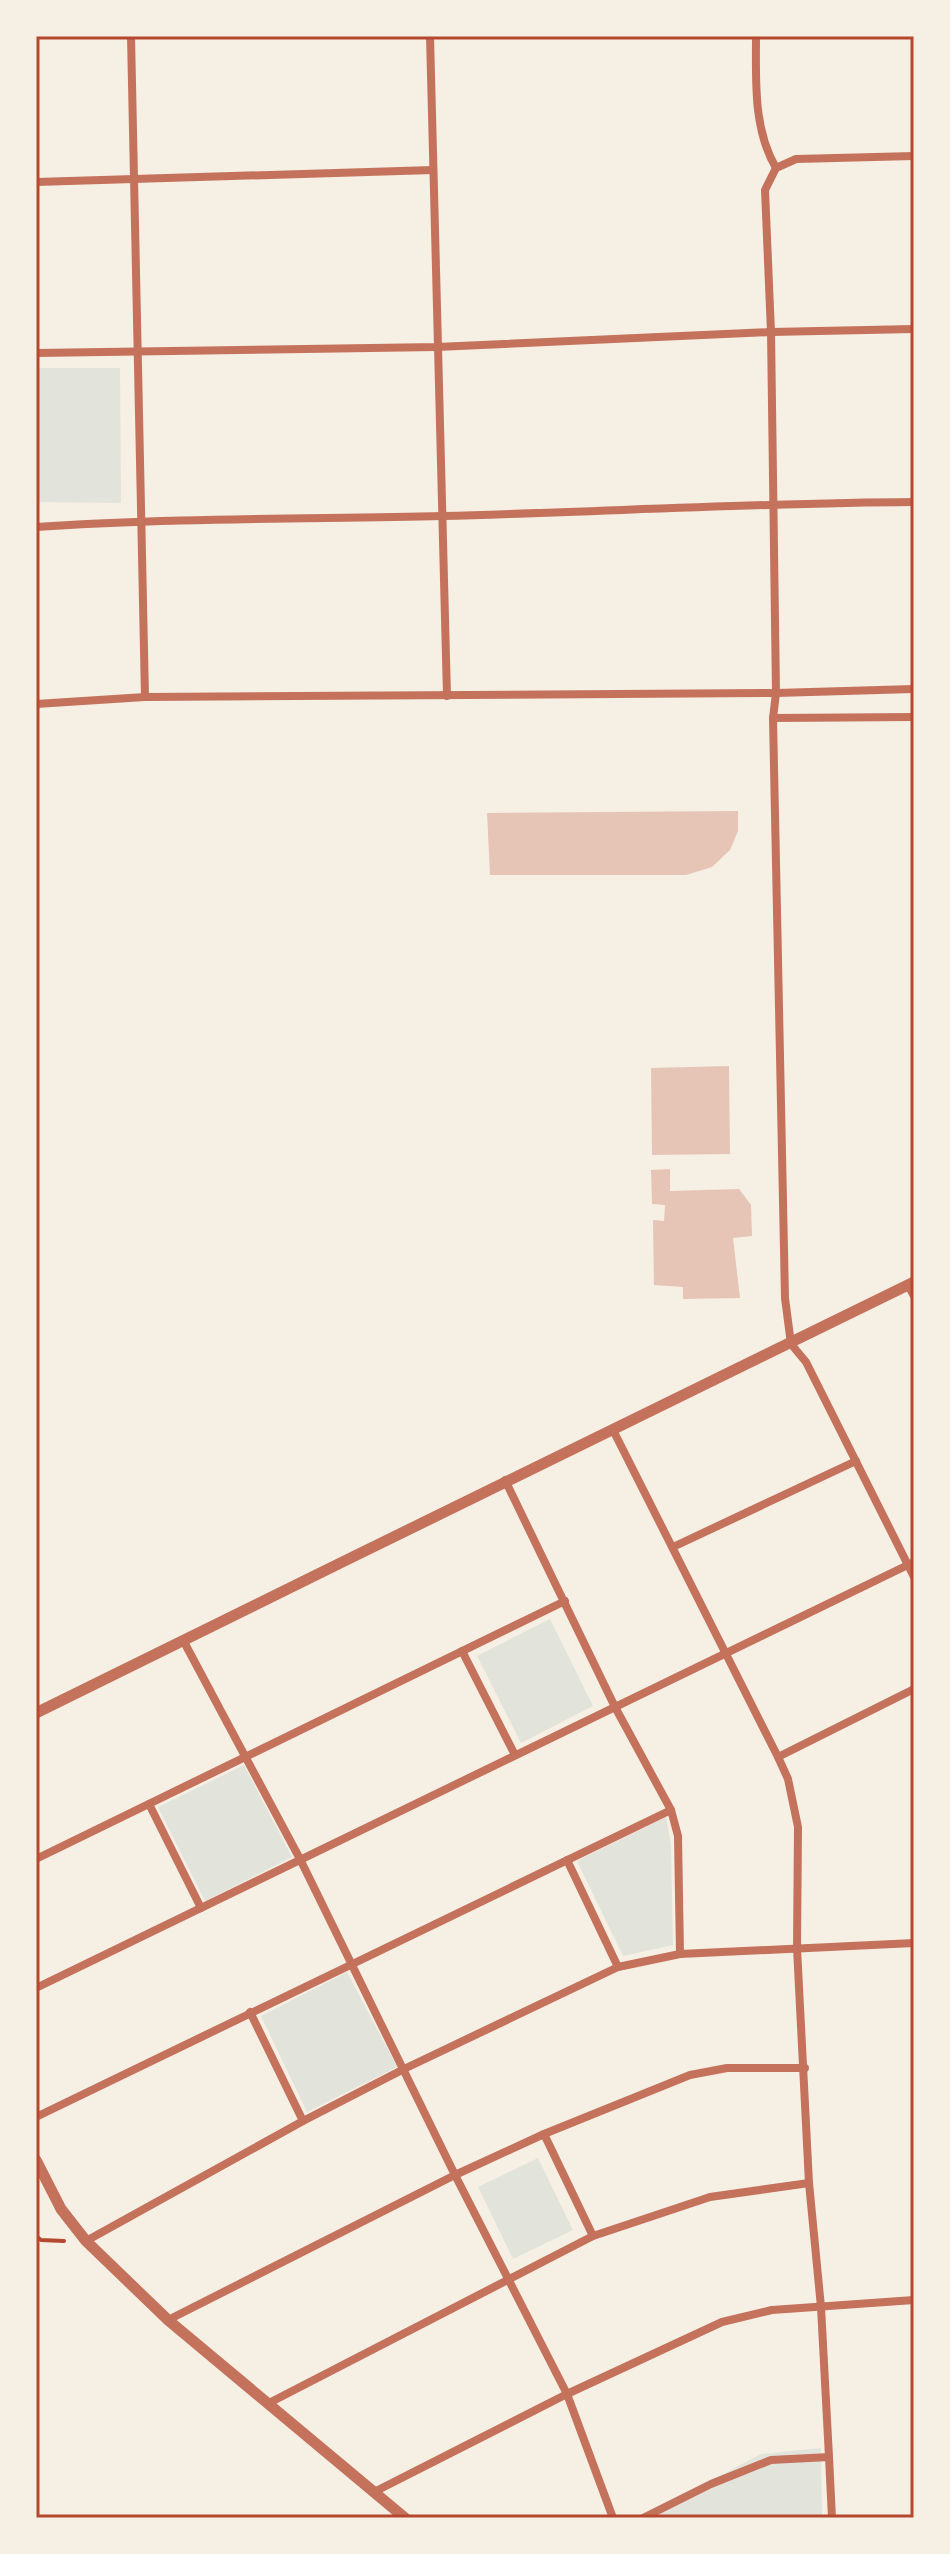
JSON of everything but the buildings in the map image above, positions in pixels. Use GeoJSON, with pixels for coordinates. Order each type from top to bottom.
{"type":"FeatureCollection","features":[{"type":"Feature","properties":{"kind":"street"},"geometry":{"type":"LineString","coordinates":[[131,36],[145,697]]}},
{"type":"Feature","properties":{"kind":"street"},"geometry":{"type":"LineString","coordinates":[[430,36],[447,696]]}},
{"type":"Feature","properties":{"kind":"street"},"geometry":{"type":"LineString","coordinates":[[756,36],[760,129],[767,154],[776,168]]}},
{"type":"Feature","properties":{"kind":"street"},"geometry":{"type":"LineString","coordinates":[[914,156],[796,159],[776,168],[765,190],[771,332],[776,693],[773,718],[785,1298],[791,1344],[806,1362],[911,1563],[914,1577]]}},
{"type":"Feature","properties":{"kind":"street"},"geometry":{"type":"LineString","coordinates":[[36,182],[433,170]]}},
{"type":"Feature","properties":{"kind":"street"},"geometry":{"type":"LineString","coordinates":[[36,353],[437,347],[914,329]]}},
{"type":"Feature","properties":{"kind":"street"},"geometry":{"type":"LineString","coordinates":[[36,527],[141,520],[443,516],[774,503],[914,502]]}},
{"type":"Feature","properties":{"kind":"street"},"geometry":{"type":"LineString","coordinates":[[36,704],[145,697],[776,693],[914,689]]}},
{"type":"Feature","properties":{"kind":"street"},"geometry":{"type":"LineString","coordinates":[[773,718],[914,717]]}},
{"type":"Feature","properties":{"kind":"street"},"geometry":{"type":"LineString","coordinates":[[36,1713],[505,1480],[912,1287]]}},
{"type":"Feature","properties":{"kind":"street"},"geometry":{"type":"LineString","coordinates":[[613,1430],[778,1757],[788,1779],[798,1827],[797,1948],[809,2183],[821,2307],[832,2518]]}},
{"type":"Feature","properties":{"kind":"street"},"geometry":{"type":"LineString","coordinates":[[673,1547],[856,1461]]}},
{"type":"Feature","properties":{"kind":"street"},"geometry":{"type":"LineString","coordinates":[[505,1480],[615,1707],[671,1810],[678,1836],[680,1954]]}},
{"type":"Feature","properties":{"kind":"street"},"geometry":{"type":"LineString","coordinates":[[36,1988],[911,1563]]}},
{"type":"Feature","properties":{"kind":"street"},"geometry":{"type":"LineString","coordinates":[[36,1859],[565,1601]]}},
{"type":"Feature","properties":{"kind":"street"},"geometry":{"type":"LineString","coordinates":[[183,1640],[300,1859],[455,2175],[567,2394],[613,2518]]}},
{"type":"Feature","properties":{"kind":"street"},"geometry":{"type":"LineString","coordinates":[[462,1651],[515,1755]]}},
{"type":"Feature","properties":{"kind":"street"},"geometry":{"type":"LineString","coordinates":[[778,1757],[914,1689]]}},
{"type":"Feature","properties":{"kind":"street"},"geometry":{"type":"LineString","coordinates":[[149,1804],[201,1908]]}},
{"type":"Feature","properties":{"kind":"street"},"geometry":{"type":"LineString","coordinates":[[36,2117],[671,1810]]}},
{"type":"Feature","properties":{"kind":"street"},"geometry":{"type":"LineString","coordinates":[[567,1860],[618,1967]]}},
{"type":"Feature","properties":{"kind":"street"},"geometry":{"type":"LineString","coordinates":[[86,2241],[303,2121],[618,1967],[680,1954],[914,1943]]}},
{"type":"Feature","properties":{"kind":"street"},"geometry":{"type":"LineString","coordinates":[[250,2012],[303,2121]]}},
{"type":"Feature","properties":{"kind":"street"},"geometry":{"type":"LineString","coordinates":[[168,2320],[455,2175],[544,2134],[690,2075],[727,2068],[805,2068]]}},
{"type":"Feature","properties":{"kind":"street"},"geometry":{"type":"LineString","coordinates":[[544,2134],[593,2236]]}},
{"type":"Feature","properties":{"kind":"street"},"geometry":{"type":"LineString","coordinates":[[36,2160],[61,2209],[86,2241],[168,2320],[405,2518]]}},
{"type":"Feature","properties":{"kind":"street"},"geometry":{"type":"LineString","coordinates":[[269,2403],[593,2236],[710,2197],[809,2183]]}},
{"type":"Feature","properties":{"kind":"street"},"geometry":{"type":"LineString","coordinates":[[376,2491],[567,2394],[722,2322],[772,2310],[914,2300]]}},
{"type":"Feature","properties":{"kind":"street"},"geometry":{"type":"LineString","coordinates":[[643,2518],[711,2484],[771,2460],[829,2457]]}},
{"type":"Feature","properties":{"kind":"path"},"geometry":{"type":"LineString","coordinates":[[36,2236],[41,2240],[86,2241]]}},
{"type":"Feature","properties":{"kind":"shaded area"},"geometry":{"type":"Polygon","coordinates":[[[36,368],[120,368],[121,503],[36,502],[36,368]]]}},
{"type":"Feature","properties":{"kind":"shaded area"},"geometry":{"type":"Polygon","coordinates":[[[550,1619],[593,1706],[521,1743],[477,1656],[550,1619]]]}},
{"type":"Feature","properties":{"kind":"shaded area"},"geometry":{"type":"Polygon","coordinates":[[[244,1765],[292,1857],[205,1901],[158,1807],[244,1765]]]}},
{"type":"Feature","properties":{"kind":"shaded area"},"geometry":{"type":"Polygon","coordinates":[[[666,1817],[671,1844],[673,1945],[623,1956],[577,1861],[666,1817]]]}},
{"type":"Feature","properties":{"kind":"shaded area"},"geometry":{"type":"Polygon","coordinates":[[[347,1972],[397,2067],[307,2112],[261,2016],[347,1972]]]}},
{"type":"Feature","properties":{"kind":"shaded area"},"geometry":{"type":"Polygon","coordinates":[[[538,2158],[573,2230],[513,2259],[478,2187],[538,2158]]]}},
{"type":"Feature","properties":{"kind":"shaded area"},"geometry":{"type":"Polygon","coordinates":[[[821,2448],[822,2518],[640,2518],[761,2454],[821,2448]]]}}]}
